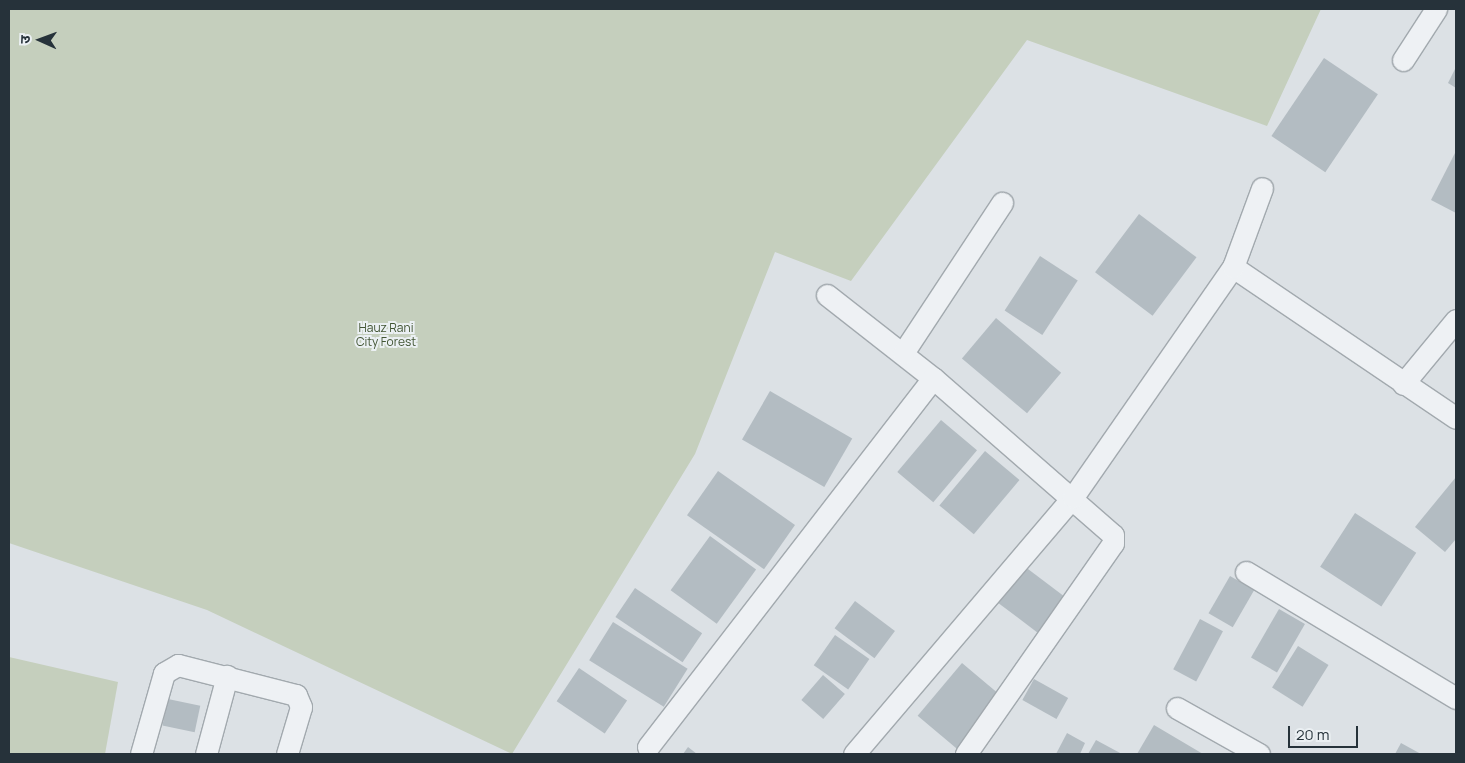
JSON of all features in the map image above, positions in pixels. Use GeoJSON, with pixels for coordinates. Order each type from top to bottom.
{"type":"FeatureCollection","features":[{"type":"Feature","properties":{"kind":"street"},"geometry":{"type":"LineString","coordinates":[[1403,60],[1436,9]]}},
{"type":"Feature","properties":{"kind":"street"},"geometry":{"type":"LineString","coordinates":[[854,754],[1073,497],[1233,267],[1262,188]]}},
{"type":"Feature","properties":{"kind":"street"},"geometry":{"type":"LineString","coordinates":[[903,353],[1002,203]]}},
{"type":"Feature","properties":{"kind":"street"},"geometry":{"type":"LineString","coordinates":[[1233,267],[1403,384],[1456,418]]}},
{"type":"Feature","properties":{"kind":"street"},"geometry":{"type":"LineString","coordinates":[[827,295],[903,353],[1109,529],[1113,543],[966,754]]}},
{"type":"Feature","properties":{"kind":"street"},"geometry":{"type":"LineString","coordinates":[[1403,384],[1456,320]]}},
{"type":"Feature","properties":{"kind":"street"},"geometry":{"type":"LineString","coordinates":[[648,747],[933,378]]}},
{"type":"Feature","properties":{"kind":"street"},"geometry":{"type":"LineString","coordinates":[[1246,572],[1456,698]]}},
{"type":"Feature","properties":{"kind":"street"},"geometry":{"type":"LineString","coordinates":[[141,754],[164,673],[178,664],[296,695],[301,707],[287,754]]}},
{"type":"Feature","properties":{"kind":"street"},"geometry":{"type":"LineString","coordinates":[[206,754],[227,676]]}},
{"type":"Feature","properties":{"kind":"street"},"geometry":{"type":"LineString","coordinates":[[1177,708],[1259,754]]}},
{"type":"Feature","properties":{"kind":"green space","name":"Hauz Rani City Forest"},"geometry":{"type":"Polygon","coordinates":[[[9,9],[1321,9],[1267,126],[1027,40],[851,281],[775,252],[695,454],[512,754],[207,610],[9,543],[9,9]]]}},
{"type":"Feature","properties":{"kind":"green space"},"geometry":{"type":"Polygon","coordinates":[[[9,657],[118,682],[105,754],[9,754],[9,657]]]}},
{"type":"Feature","properties":{"kind":"building"},"geometry":{"type":"Polygon","coordinates":[[[1324,58],[1378,94],[1325,172],[1271,136],[1324,58]]]}},
{"type":"Feature","properties":{"kind":"building"},"geometry":{"type":"Polygon","coordinates":[[[1456,67],[1456,88],[1448,83],[1456,67]]]}},
{"type":"Feature","properties":{"kind":"building"},"geometry":{"type":"Polygon","coordinates":[[[1456,151],[1456,213],[1431,200],[1456,151]]]}},
{"type":"Feature","properties":{"kind":"building"},"geometry":{"type":"Polygon","coordinates":[[[1139,214],[1197,257],[1153,316],[1095,272],[1139,214]]]}},
{"type":"Feature","properties":{"kind":"building"},"geometry":{"type":"Polygon","coordinates":[[[1040,256],[1078,281],[1042,335],[1005,311],[1040,256]]]}},
{"type":"Feature","properties":{"kind":"building"},"geometry":{"type":"Polygon","coordinates":[[[996,318],[1061,373],[1027,413],[962,359],[996,318]]]}},
{"type":"Feature","properties":{"kind":"building"},"geometry":{"type":"Polygon","coordinates":[[[770,391],[852,438],[824,487],[742,439],[770,391]]]}},
{"type":"Feature","properties":{"kind":"building"},"geometry":{"type":"Polygon","coordinates":[[[941,420],[977,450],[933,502],[897,472],[941,420]]]}},
{"type":"Feature","properties":{"kind":"building"},"geometry":{"type":"Polygon","coordinates":[[[985,451],[1019,480],[974,534],[939,505],[985,451]]]}},
{"type":"Feature","properties":{"kind":"building"},"geometry":{"type":"Polygon","coordinates":[[[718,471],[795,525],[764,569],[687,515],[718,471]]]}},
{"type":"Feature","properties":{"kind":"building"},"geometry":{"type":"Polygon","coordinates":[[[1456,477],[1456,539],[1445,552],[1415,527],[1456,477]]]}},
{"type":"Feature","properties":{"kind":"building"},"geometry":{"type":"Polygon","coordinates":[[[1355,513],[1416,553],[1381,606],[1320,567],[1355,513]]]}},
{"type":"Feature","properties":{"kind":"building"},"geometry":{"type":"Polygon","coordinates":[[[710,536],[756,570],[717,624],[671,590],[710,536]]]}},
{"type":"Feature","properties":{"kind":"building"},"geometry":{"type":"Polygon","coordinates":[[[1024,566],[1065,597],[1038,633],[997,602],[1024,566]]]}},
{"type":"Feature","properties":{"kind":"building"},"geometry":{"type":"Polygon","coordinates":[[[1230,576],[1254,590],[1233,627],[1208,613],[1230,576]]]}},
{"type":"Feature","properties":{"kind":"building"},"geometry":{"type":"Polygon","coordinates":[[[635,588],[702,633],[683,662],[615,617],[635,588]]]}},
{"type":"Feature","properties":{"kind":"building"},"geometry":{"type":"Polygon","coordinates":[[[855,601],[895,631],[874,658],[835,628],[855,601]]]}},
{"type":"Feature","properties":{"kind":"building"},"geometry":{"type":"Polygon","coordinates":[[[1279,609],[1305,624],[1277,672],[1251,657],[1279,609]]]}},
{"type":"Feature","properties":{"kind":"building"},"geometry":{"type":"Polygon","coordinates":[[[1200,619],[1223,631],[1196,682],[1173,669],[1200,619]]]}},
{"type":"Feature","properties":{"kind":"building"},"geometry":{"type":"Polygon","coordinates":[[[613,622],[688,669],[664,707],[589,660],[613,622]]]}},
{"type":"Feature","properties":{"kind":"building"},"geometry":{"type":"Polygon","coordinates":[[[835,635],[869,659],[848,689],[814,665],[835,635]]]}},
{"type":"Feature","properties":{"kind":"building"},"geometry":{"type":"Polygon","coordinates":[[[1298,646],[1329,665],[1303,707],[1272,688],[1298,646]]]}},
{"type":"Feature","properties":{"kind":"building"},"geometry":{"type":"Polygon","coordinates":[[[962,663],[1002,696],[957,749],[918,716],[962,663]]]}},
{"type":"Feature","properties":{"kind":"building"},"geometry":{"type":"Polygon","coordinates":[[[579,668],[627,700],[605,734],[557,701],[579,668]]]}},
{"type":"Feature","properties":{"kind":"building"},"geometry":{"type":"Polygon","coordinates":[[[823,675],[845,694],[823,719],[801,700],[823,675]]]}},
{"type":"Feature","properties":{"kind":"building"},"geometry":{"type":"Polygon","coordinates":[[[1034,679],[1068,698],[1056,719],[1022,700],[1034,679]]]}},
{"type":"Feature","properties":{"kind":"building"},"geometry":{"type":"Polygon","coordinates":[[[168,699],[200,706],[195,732],[162,725],[168,699]]]}},
{"type":"Feature","properties":{"kind":"building"},"geometry":{"type":"Polygon","coordinates":[[[1154,725],[1203,754],[1137,754],[1154,725]]]}},
{"type":"Feature","properties":{"kind":"building"},"geometry":{"type":"Polygon","coordinates":[[[1067,733],[1085,743],[1080,754],[1056,754],[1067,733]]]}},
{"type":"Feature","properties":{"kind":"building"},"geometry":{"type":"Polygon","coordinates":[[[1096,740],[1122,754],[1088,754],[1096,740]]]}},
{"type":"Feature","properties":{"kind":"building"},"geometry":{"type":"Polygon","coordinates":[[[1401,743],[1421,754],[1395,754],[1401,743]]]}},
{"type":"Feature","properties":{"kind":"building"},"geometry":{"type":"Polygon","coordinates":[[[688,747],[697,754],[683,754],[688,747]]]}}]}
